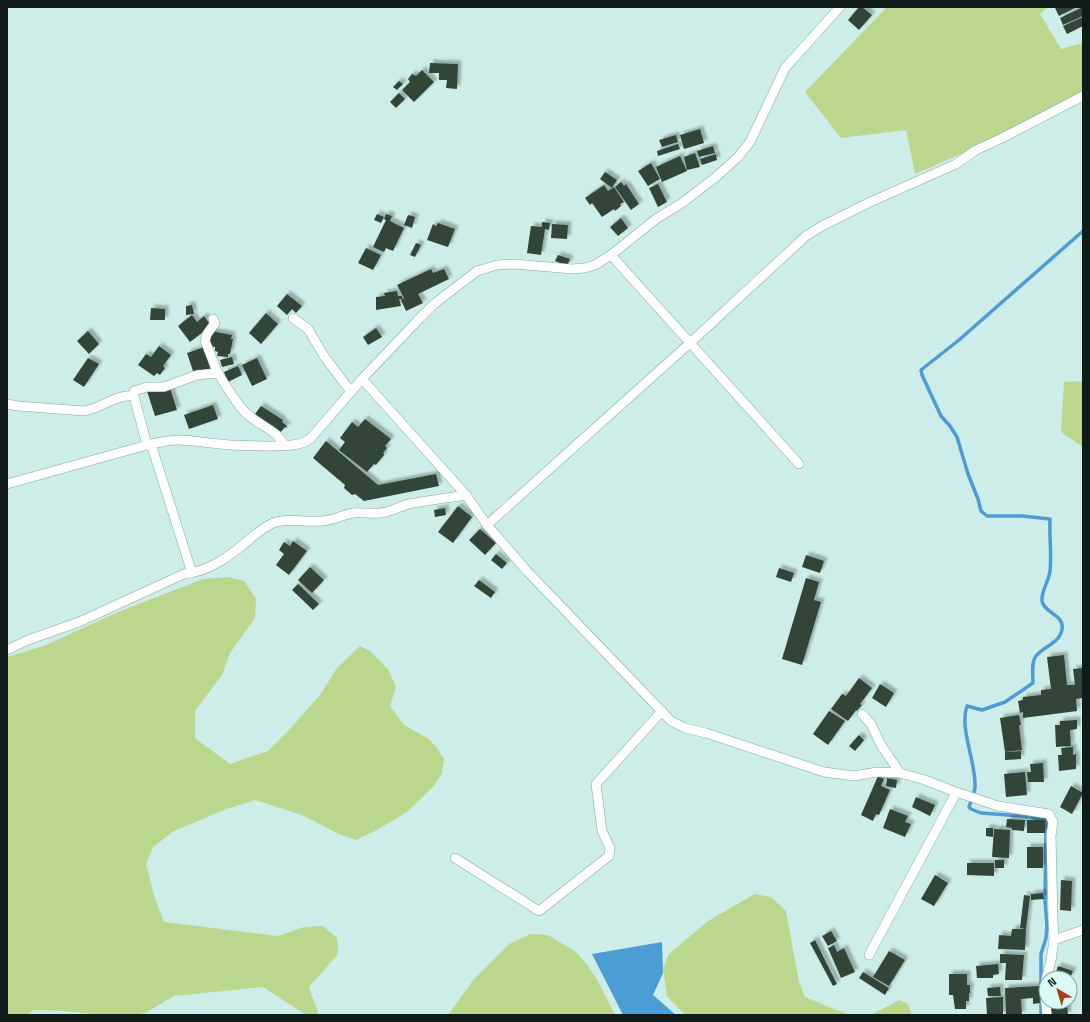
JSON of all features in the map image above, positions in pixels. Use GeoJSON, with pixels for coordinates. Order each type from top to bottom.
{"type":"FeatureCollection","features":[{"type":"Feature","properties":{"kind":"street"},"geometry":{"type":"LineString","coordinates":[[7,484],[149,445],[177,440],[246,447],[301,444],[310,439],[362,379],[434,304],[477,271],[497,265],[514,264],[557,268],[584,268],[595,265],[611,255],[656,219],[682,203],[716,177],[738,157],[750,142],[785,68],[840,7]]}},
{"type":"Feature","properties":{"kind":"street"},"geometry":{"type":"LineString","coordinates":[[487,524],[690,343],[806,236],[822,226],[868,203],[956,164],[976,150],[1083,96]]}},
{"type":"Feature","properties":{"kind":"street"},"geometry":{"type":"LineString","coordinates":[[611,255],[800,464]]}},
{"type":"Feature","properties":{"kind":"street"},"geometry":{"type":"LineString","coordinates":[[293,318],[308,329],[324,356],[351,392]]}},
{"type":"Feature","properties":{"kind":"street"},"geometry":{"type":"LineString","coordinates":[[213,319],[215,323],[205,337],[205,341],[218,372],[246,413],[255,421],[278,436],[284,445]]}},
{"type":"Feature","properties":{"kind":"street"},"geometry":{"type":"LineString","coordinates":[[134,391],[146,387],[164,387],[197,375],[218,372]]}},
{"type":"Feature","properties":{"kind":"street"},"geometry":{"type":"LineString","coordinates":[[362,379],[466,495],[487,524],[527,571],[671,721],[685,728],[824,772],[854,776],[878,772],[900,773],[925,780],[956,793],[998,806],[1045,813],[1050,816],[1053,822],[1051,843],[1054,940],[1051,961],[1046,978],[1045,994],[1047,1015]]}},
{"type":"Feature","properties":{"kind":"street"},"geometry":{"type":"LineString","coordinates":[[7,404],[84,411],[92,410],[128,396],[134,396],[192,573]]}},
{"type":"Feature","properties":{"kind":"street"},"geometry":{"type":"LineString","coordinates":[[7,650],[28,640],[79,622],[184,574],[211,567],[220,562],[261,529],[280,521],[292,520],[321,522],[353,513],[381,513],[408,504],[466,495]]}},
{"type":"Feature","properties":{"kind":"street"},"geometry":{"type":"LineString","coordinates":[[455,858],[539,911],[609,856],[610,848],[602,831],[596,784],[662,711]]}},
{"type":"Feature","properties":{"kind":"street"},"geometry":{"type":"LineString","coordinates":[[862,714],[871,724],[881,745],[900,773]]}},
{"type":"Feature","properties":{"kind":"street"},"geometry":{"type":"LineString","coordinates":[[869,955],[956,793]]}},
{"type":"Feature","properties":{"kind":"street"},"geometry":{"type":"LineString","coordinates":[[1054,940],[1083,930]]}},
{"type":"Feature","properties":{"kind":"green space"},"geometry":{"type":"Polygon","coordinates":[[[887,7],[1048,7],[1040,14],[1061,49],[1083,43],[1083,101],[915,174],[906,130],[841,138],[805,92],[887,7]]]}},
{"type":"Feature","properties":{"kind":"green space"},"geometry":{"type":"Polygon","coordinates":[[[1083,381],[1083,447],[1061,432],[1064,382],[1083,381]]]}},
{"type":"Feature","properties":{"kind":"green space"},"geometry":{"type":"Polygon","coordinates":[[[228,577],[244,581],[256,599],[255,618],[230,653],[222,675],[195,711],[195,738],[230,764],[268,751],[320,695],[337,668],[360,646],[370,651],[388,669],[396,687],[390,706],[404,725],[429,739],[437,748],[444,759],[442,773],[434,786],[407,812],[377,830],[356,840],[341,835],[302,815],[255,800],[224,810],[174,831],[153,847],[146,864],[154,896],[164,922],[278,936],[304,927],[323,926],[337,938],[338,954],[309,987],[318,1014],[306,1015],[263,987],[174,996],[147,1012],[136,1015],[102,1015],[64,1011],[34,1010],[27,1015],[7,1015],[7,657],[46,645],[118,612],[203,579],[228,577]]]}},
{"type":"Feature","properties":{"kind":"green space"},"geometry":{"type":"Polygon","coordinates":[[[755,894],[771,897],[786,911],[799,982],[805,997],[849,1015],[685,1015],[667,996],[663,968],[669,954],[708,921],[755,894]]]}},
{"type":"Feature","properties":{"kind":"green space"},"geometry":{"type":"Polygon","coordinates":[[[531,934],[548,935],[576,952],[596,978],[615,1015],[448,1015],[474,979],[509,944],[531,934]]]}},
{"type":"Feature","properties":{"kind":"green space"},"geometry":{"type":"Polygon","coordinates":[[[899,1000],[908,1004],[912,1015],[871,1015],[899,1000]]]}},
{"type":"Feature","properties":{"kind":"water"},"geometry":{"type":"Polygon","coordinates":[[[662,942],[663,973],[653,995],[676,1015],[623,1015],[592,954],[662,942]]]}},
{"type":"Feature","properties":{"kind":"building"},"geometry":{"type":"Polygon","coordinates":[[[859,7],[862,7],[872,15],[859,30],[848,20],[859,7]]]}},
{"type":"Feature","properties":{"kind":"building"},"geometry":{"type":"Polygon","coordinates":[[[1077,7],[1059,16],[1055,8],[1077,7]]]}},
{"type":"Feature","properties":{"kind":"building"},"geometry":{"type":"Polygon","coordinates":[[[1083,7],[1083,16],[1063,25],[1060,18],[1083,7]]]}},
{"type":"Feature","properties":{"kind":"building"},"geometry":{"type":"Polygon","coordinates":[[[1083,17],[1083,26],[1067,34],[1063,26],[1083,17]]]}},
{"type":"Feature","properties":{"kind":"building"},"geometry":{"type":"Polygon","coordinates":[[[430,63],[458,64],[457,89],[446,88],[447,80],[439,80],[439,73],[429,73],[430,63]]]}},
{"type":"Feature","properties":{"kind":"building"},"geometry":{"type":"Polygon","coordinates":[[[422,70],[434,82],[414,102],[402,90],[410,82],[408,79],[412,74],[416,76],[422,70]]]}},
{"type":"Feature","properties":{"kind":"building"},"geometry":{"type":"Polygon","coordinates":[[[399,81],[403,84],[397,90],[393,87],[399,81]]]}},
{"type":"Feature","properties":{"kind":"building"},"geometry":{"type":"Polygon","coordinates":[[[399,93],[405,99],[396,108],[390,102],[399,93]]]}},
{"type":"Feature","properties":{"kind":"building"},"geometry":{"type":"Polygon","coordinates":[[[700,129],[704,143],[684,149],[680,135],[700,129]]]}},
{"type":"Feature","properties":{"kind":"building"},"geometry":{"type":"Polygon","coordinates":[[[676,135],[678,142],[662,147],[659,140],[676,135]]]}},
{"type":"Feature","properties":{"kind":"building"},"geometry":{"type":"Polygon","coordinates":[[[678,144],[680,149],[658,156],[657,151],[678,144]]]}},
{"type":"Feature","properties":{"kind":"building"},"geometry":{"type":"Polygon","coordinates":[[[713,146],[715,153],[699,157],[697,151],[713,146]]]}},
{"type":"Feature","properties":{"kind":"building"},"geometry":{"type":"Polygon","coordinates":[[[695,153],[700,167],[687,170],[684,157],[695,153]]]}},
{"type":"Feature","properties":{"kind":"building"},"geometry":{"type":"Polygon","coordinates":[[[716,154],[717,160],[702,165],[700,159],[716,154]]]}},
{"type":"Feature","properties":{"kind":"building"},"geometry":{"type":"Polygon","coordinates":[[[680,156],[687,171],[662,182],[656,167],[680,156]]]}},
{"type":"Feature","properties":{"kind":"building"},"geometry":{"type":"Polygon","coordinates":[[[651,163],[660,179],[648,186],[638,171],[651,163]]]}},
{"type":"Feature","properties":{"kind":"building"},"geometry":{"type":"Polygon","coordinates":[[[605,172],[617,180],[612,188],[600,179],[605,172]]]}},
{"type":"Feature","properties":{"kind":"building"},"geometry":{"type":"Polygon","coordinates":[[[621,182],[624,186],[626,184],[639,204],[631,210],[615,187],[621,182]]]}},
{"type":"Feature","properties":{"kind":"building"},"geometry":{"type":"Polygon","coordinates":[[[658,184],[667,202],[658,207],[649,188],[658,184]]]}},
{"type":"Feature","properties":{"kind":"building"},"geometry":{"type":"Polygon","coordinates":[[[604,185],[608,191],[614,187],[624,202],[620,204],[621,206],[615,211],[614,209],[602,217],[592,203],[590,205],[585,198],[604,185]]]}},
{"type":"Feature","properties":{"kind":"building"},"geometry":{"type":"Polygon","coordinates":[[[377,214],[384,217],[381,223],[374,220],[377,214]]]}},
{"type":"Feature","properties":{"kind":"building"},"geometry":{"type":"Polygon","coordinates":[[[386,214],[392,216],[390,221],[404,228],[393,251],[386,248],[384,252],[373,247],[386,220],[384,219],[386,214]]]}},
{"type":"Feature","properties":{"kind":"building"},"geometry":{"type":"Polygon","coordinates":[[[408,215],[415,217],[412,228],[404,225],[408,215]]]}},
{"type":"Feature","properties":{"kind":"building"},"geometry":{"type":"Polygon","coordinates":[[[621,218],[628,228],[618,236],[610,227],[621,218]]]}},
{"type":"Feature","properties":{"kind":"building"},"geometry":{"type":"Polygon","coordinates":[[[542,222],[550,223],[549,230],[545,229],[541,255],[527,253],[531,226],[542,227],[542,222]]]}},
{"type":"Feature","properties":{"kind":"building"},"geometry":{"type":"Polygon","coordinates":[[[438,223],[455,229],[448,247],[427,240],[433,224],[436,226],[438,223]]]}},
{"type":"Feature","properties":{"kind":"building"},"geometry":{"type":"Polygon","coordinates":[[[552,224],[568,225],[567,239],[551,238],[552,224]]]}},
{"type":"Feature","properties":{"kind":"building"},"geometry":{"type":"Polygon","coordinates":[[[416,243],[421,245],[415,257],[410,255],[416,243]]]}},
{"type":"Feature","properties":{"kind":"building"},"geometry":{"type":"Polygon","coordinates":[[[366,248],[381,255],[373,270],[358,263],[366,248]]]}},
{"type":"Feature","properties":{"kind":"building"},"geometry":{"type":"Polygon","coordinates":[[[558,255],[570,259],[567,266],[555,261],[558,255]]]}},
{"type":"Feature","properties":{"kind":"building"},"geometry":{"type":"Polygon","coordinates":[[[431,269],[433,273],[444,269],[449,279],[418,294],[423,303],[406,311],[401,300],[404,298],[397,285],[431,269]]]}},
{"type":"Feature","properties":{"kind":"building"},"geometry":{"type":"Polygon","coordinates":[[[397,291],[398,296],[402,296],[403,299],[399,299],[401,306],[376,310],[376,297],[385,296],[384,293],[397,291]]]}},
{"type":"Feature","properties":{"kind":"building"},"geometry":{"type":"Polygon","coordinates":[[[287,294],[302,306],[296,313],[292,309],[287,315],[277,306],[287,294]]]}},
{"type":"Feature","properties":{"kind":"building"},"geometry":{"type":"Polygon","coordinates":[[[192,305],[194,314],[186,315],[186,306],[192,305]]]}},
{"type":"Feature","properties":{"kind":"building"},"geometry":{"type":"Polygon","coordinates":[[[151,308],[165,309],[165,320],[150,320],[151,308]]]}},
{"type":"Feature","properties":{"kind":"building"},"geometry":{"type":"Polygon","coordinates":[[[266,313],[278,324],[261,344],[249,333],[266,313]]]}},
{"type":"Feature","properties":{"kind":"building"},"geometry":{"type":"Polygon","coordinates":[[[192,315],[197,322],[204,316],[211,326],[190,342],[178,326],[192,315]]]}},
{"type":"Feature","properties":{"kind":"building"},"geometry":{"type":"Polygon","coordinates":[[[376,328],[382,337],[368,345],[363,337],[376,328]]]}},
{"type":"Feature","properties":{"kind":"building"},"geometry":{"type":"Polygon","coordinates":[[[88,331],[99,344],[89,354],[77,341],[88,331]]]}},
{"type":"Feature","properties":{"kind":"building"},"geometry":{"type":"Polygon","coordinates":[[[211,331],[232,335],[231,339],[233,339],[228,357],[217,356],[218,352],[215,351],[215,347],[209,346],[211,331]]]}},
{"type":"Feature","properties":{"kind":"building"},"geometry":{"type":"Polygon","coordinates":[[[159,346],[171,355],[163,366],[165,368],[160,375],[157,373],[154,376],[138,365],[146,354],[151,357],[159,346]]]}},
{"type":"Feature","properties":{"kind":"building"},"geometry":{"type":"Polygon","coordinates":[[[205,347],[212,368],[194,374],[187,353],[205,347]]]}},
{"type":"Feature","properties":{"kind":"building"},"geometry":{"type":"Polygon","coordinates":[[[232,357],[234,364],[222,367],[220,360],[232,357]]]}},
{"type":"Feature","properties":{"kind":"building"},"geometry":{"type":"Polygon","coordinates":[[[88,358],[99,364],[84,387],[73,380],[88,358]]]}},
{"type":"Feature","properties":{"kind":"building"},"geometry":{"type":"Polygon","coordinates":[[[257,358],[267,379],[252,386],[242,365],[257,358]]]}},
{"type":"Feature","properties":{"kind":"building"},"geometry":{"type":"Polygon","coordinates":[[[238,366],[242,375],[228,382],[224,372],[238,366]]]}},
{"type":"Feature","properties":{"kind":"building"},"geometry":{"type":"Polygon","coordinates":[[[170,388],[177,410],[155,416],[147,391],[170,388]]]}},
{"type":"Feature","properties":{"kind":"building"},"geometry":{"type":"Polygon","coordinates":[[[213,405],[218,419],[189,429],[184,415],[213,405]]]}},
{"type":"Feature","properties":{"kind":"building"},"geometry":{"type":"Polygon","coordinates":[[[261,406],[283,420],[282,422],[287,426],[286,428],[285,427],[281,432],[255,414],[261,406]]]}},
{"type":"Feature","properties":{"kind":"building"},"geometry":{"type":"Polygon","coordinates":[[[365,419],[391,439],[385,446],[387,448],[383,453],[384,455],[376,465],[374,464],[367,472],[339,450],[345,442],[340,438],[352,422],[358,427],[365,419]]]}},
{"type":"Feature","properties":{"kind":"building"},"geometry":{"type":"Polygon","coordinates":[[[326,441],[378,485],[436,474],[439,486],[364,501],[355,494],[352,495],[344,488],[345,485],[313,458],[326,441]]]}},
{"type":"Feature","properties":{"kind":"building"},"geometry":{"type":"Polygon","coordinates":[[[458,506],[472,517],[453,543],[438,532],[458,506]]]}},
{"type":"Feature","properties":{"kind":"building"},"geometry":{"type":"Polygon","coordinates":[[[445,508],[446,515],[435,517],[434,510],[445,508]]]}},
{"type":"Feature","properties":{"kind":"building"},"geometry":{"type":"Polygon","coordinates":[[[480,529],[496,543],[485,555],[469,540],[480,529]]]}},
{"type":"Feature","properties":{"kind":"building"},"geometry":{"type":"Polygon","coordinates":[[[293,541],[307,551],[289,575],[276,565],[284,554],[279,550],[284,542],[290,546],[293,541]]]}},
{"type":"Feature","properties":{"kind":"building"},"geometry":{"type":"Polygon","coordinates":[[[496,554],[507,563],[502,569],[491,560],[496,554]]]}},
{"type":"Feature","properties":{"kind":"building"},"geometry":{"type":"Polygon","coordinates":[[[806,555],[824,561],[820,573],[802,567],[806,555]]]}},
{"type":"Feature","properties":{"kind":"building"},"geometry":{"type":"Polygon","coordinates":[[[310,567],[324,580],[312,593],[298,580],[310,567]]]}},
{"type":"Feature","properties":{"kind":"building"},"geometry":{"type":"Polygon","coordinates":[[[779,568],[794,573],[791,582],[776,577],[779,568]]]}},
{"type":"Feature","properties":{"kind":"building"},"geometry":{"type":"Polygon","coordinates":[[[806,578],[819,582],[814,600],[821,602],[802,665],[782,659],[806,578]]]}},
{"type":"Feature","properties":{"kind":"building"},"geometry":{"type":"Polygon","coordinates":[[[479,580],[495,592],[491,598],[474,586],[479,580]]]}},
{"type":"Feature","properties":{"kind":"building"},"geometry":{"type":"Polygon","coordinates":[[[298,584],[319,604],[313,610],[292,590],[298,584]]]}},
{"type":"Feature","properties":{"kind":"building"},"geometry":{"type":"Polygon","coordinates":[[[1064,655],[1067,685],[1075,685],[1073,669],[1083,668],[1083,698],[1076,699],[1077,711],[1023,718],[1023,712],[1020,713],[1018,701],[1023,700],[1023,697],[1041,695],[1041,690],[1051,689],[1047,657],[1064,655]]]}},
{"type":"Feature","properties":{"kind":"building"},"geometry":{"type":"Polygon","coordinates":[[[859,678],[872,688],[860,704],[862,705],[857,711],[856,710],[848,721],[831,709],[842,694],[846,696],[859,678]]]}},
{"type":"Feature","properties":{"kind":"building"},"geometry":{"type":"Polygon","coordinates":[[[880,684],[894,693],[886,707],[872,698],[880,684]]]}},
{"type":"Feature","properties":{"kind":"building"},"geometry":{"type":"Polygon","coordinates":[[[829,711],[845,721],[828,745],[813,734],[829,711]]]}},
{"type":"Feature","properties":{"kind":"building"},"geometry":{"type":"Polygon","coordinates":[[[1019,715],[1022,750],[1005,752],[1000,718],[1019,715]]]}},
{"type":"Feature","properties":{"kind":"building"},"geometry":{"type":"Polygon","coordinates":[[[1077,720],[1077,729],[1070,730],[1071,746],[1056,747],[1055,725],[1060,725],[1060,721],[1077,720]]]}},
{"type":"Feature","properties":{"kind":"building"},"geometry":{"type":"Polygon","coordinates":[[[859,735],[864,740],[855,751],[849,746],[859,735]]]}},
{"type":"Feature","properties":{"kind":"building"},"geometry":{"type":"Polygon","coordinates":[[[1073,747],[1073,755],[1076,754],[1076,769],[1059,771],[1058,755],[1062,755],[1061,748],[1073,747]]]}},
{"type":"Feature","properties":{"kind":"building"},"geometry":{"type":"Polygon","coordinates":[[[1021,751],[1021,759],[1005,760],[1005,752],[1021,751]]]}},
{"type":"Feature","properties":{"kind":"building"},"geometry":{"type":"Polygon","coordinates":[[[1043,763],[1044,782],[1028,782],[1027,772],[1031,772],[1030,764],[1043,763]]]}},
{"type":"Feature","properties":{"kind":"building"},"geometry":{"type":"Polygon","coordinates":[[[1025,772],[1027,795],[1006,797],[1004,774],[1025,772]]]}},
{"type":"Feature","properties":{"kind":"building"},"geometry":{"type":"Polygon","coordinates":[[[878,776],[884,779],[881,786],[890,790],[879,815],[876,814],[873,821],[861,815],[878,776]]]}},
{"type":"Feature","properties":{"kind":"building"},"geometry":{"type":"Polygon","coordinates":[[[887,778],[897,780],[896,788],[886,786],[887,778]]]}},
{"type":"Feature","properties":{"kind":"building"},"geometry":{"type":"Polygon","coordinates":[[[1071,786],[1083,793],[1072,814],[1060,807],[1071,786]]]}},
{"type":"Feature","properties":{"kind":"building"},"geometry":{"type":"Polygon","coordinates":[[[916,797],[935,805],[930,816],[912,807],[916,797]]]}},
{"type":"Feature","properties":{"kind":"building"},"geometry":{"type":"Polygon","coordinates":[[[890,809],[908,816],[905,822],[911,824],[905,837],[883,828],[890,809]]]}},
{"type":"Feature","properties":{"kind":"building"},"geometry":{"type":"Polygon","coordinates":[[[1007,819],[1025,820],[1024,831],[1012,830],[1012,828],[1006,827],[1007,819]]]}},
{"type":"Feature","properties":{"kind":"building"},"geometry":{"type":"Polygon","coordinates":[[[1027,820],[1045,820],[1045,833],[1027,833],[1027,820]]]}},
{"type":"Feature","properties":{"kind":"building"},"geometry":{"type":"Polygon","coordinates":[[[986,828],[993,828],[993,837],[986,836],[986,828]]]}},
{"type":"Feature","properties":{"kind":"building"},"geometry":{"type":"Polygon","coordinates":[[[994,829],[1010,830],[1009,858],[992,857],[994,829]]]}},
{"type":"Feature","properties":{"kind":"building"},"geometry":{"type":"Polygon","coordinates":[[[1027,847],[1043,847],[1043,868],[1027,868],[1027,847]]]}},
{"type":"Feature","properties":{"kind":"building"},"geometry":{"type":"Polygon","coordinates":[[[995,860],[1004,860],[1004,868],[995,868],[995,860]]]}},
{"type":"Feature","properties":{"kind":"building"},"geometry":{"type":"Polygon","coordinates":[[[967,863],[994,863],[994,876],[967,875],[967,863]]]}},
{"type":"Feature","properties":{"kind":"building"},"geometry":{"type":"Polygon","coordinates":[[[935,875],[948,883],[934,906],[921,899],[935,875]]]}},
{"type":"Feature","properties":{"kind":"building"},"geometry":{"type":"Polygon","coordinates":[[[1061,880],[1072,881],[1071,911],[1060,910],[1061,880]]]}},
{"type":"Feature","properties":{"kind":"building"},"geometry":{"type":"Polygon","coordinates":[[[1043,893],[1044,899],[1031,900],[1031,894],[1043,893]]]}},
{"type":"Feature","properties":{"kind":"building"},"geometry":{"type":"Polygon","coordinates":[[[1024,895],[1030,896],[1026,929],[1020,928],[1024,895]]]}},
{"type":"Feature","properties":{"kind":"building"},"geometry":{"type":"Polygon","coordinates":[[[1012,929],[1026,929],[1025,950],[998,949],[999,935],[1011,936],[1012,929]]]}},
{"type":"Feature","properties":{"kind":"building"},"geometry":{"type":"Polygon","coordinates":[[[831,931],[837,941],[828,946],[822,936],[831,931]]]}},
{"type":"Feature","properties":{"kind":"building"},"geometry":{"type":"Polygon","coordinates":[[[815,940],[837,984],[833,986],[810,943],[815,940]]]}},
{"type":"Feature","properties":{"kind":"building"},"geometry":{"type":"Polygon","coordinates":[[[834,945],[837,952],[844,948],[855,972],[841,978],[828,948],[834,945]]]}},
{"type":"Feature","properties":{"kind":"building"},"geometry":{"type":"Polygon","coordinates":[[[889,951],[905,960],[889,986],[873,977],[889,951]]]}},
{"type":"Feature","properties":{"kind":"building"},"geometry":{"type":"Polygon","coordinates":[[[1000,954],[1024,955],[1022,980],[1005,980],[1006,963],[1000,963],[1000,954]]]}},
{"type":"Feature","properties":{"kind":"building"},"geometry":{"type":"Polygon","coordinates":[[[998,964],[999,974],[993,975],[993,978],[977,978],[976,966],[998,964]]]}},
{"type":"Feature","properties":{"kind":"building"},"geometry":{"type":"Polygon","coordinates":[[[1058,966],[1070,970],[1057,970],[1058,966]]]}},
{"type":"Feature","properties":{"kind":"building"},"geometry":{"type":"Polygon","coordinates":[[[863,972],[889,988],[885,995],[859,978],[863,972]]]}},
{"type":"Feature","properties":{"kind":"building"},"geometry":{"type":"Polygon","coordinates":[[[949,974],[967,974],[967,985],[970,985],[970,993],[969,1001],[966,1001],[966,1009],[955,1009],[953,995],[949,995],[949,974]]]}},
{"type":"Feature","properties":{"kind":"building"},"geometry":{"type":"Polygon","coordinates":[[[1038,986],[1038,1003],[1033,1004],[1033,998],[1021,999],[1022,1015],[1006,1015],[1005,988],[1038,986]]]}},
{"type":"Feature","properties":{"kind":"building"},"geometry":{"type":"Polygon","coordinates":[[[1000,987],[1001,996],[988,996],[987,988],[1000,987]]]}},
{"type":"Feature","properties":{"kind":"building"},"geometry":{"type":"Polygon","coordinates":[[[1003,997],[1003,1015],[987,1015],[986,998],[1003,997]]]}},
{"type":"Feature","properties":{"kind":"building"},"geometry":{"type":"Polygon","coordinates":[[[1050,1010],[1068,1010],[1068,1015],[1051,1015],[1050,1010]]]}},
{"type":"Feature","properties":{"kind":"waterway"},"geometry":{"type":"LineString","coordinates":[[1041,1015],[1041,954],[1046,938],[1047,926],[1045,901],[1046,820],[1023,816],[981,813],[969,807],[974,793],[975,777],[966,735],[965,715],[967,706],[982,710],[1005,702],[1033,683],[1034,659],[1061,634],[1062,624],[1060,620],[1046,608],[1042,601],[1050,571],[1050,519],[1022,516],[987,516],[981,511],[957,437],[941,416],[921,370],[959,340],[1083,231]]}}]}
